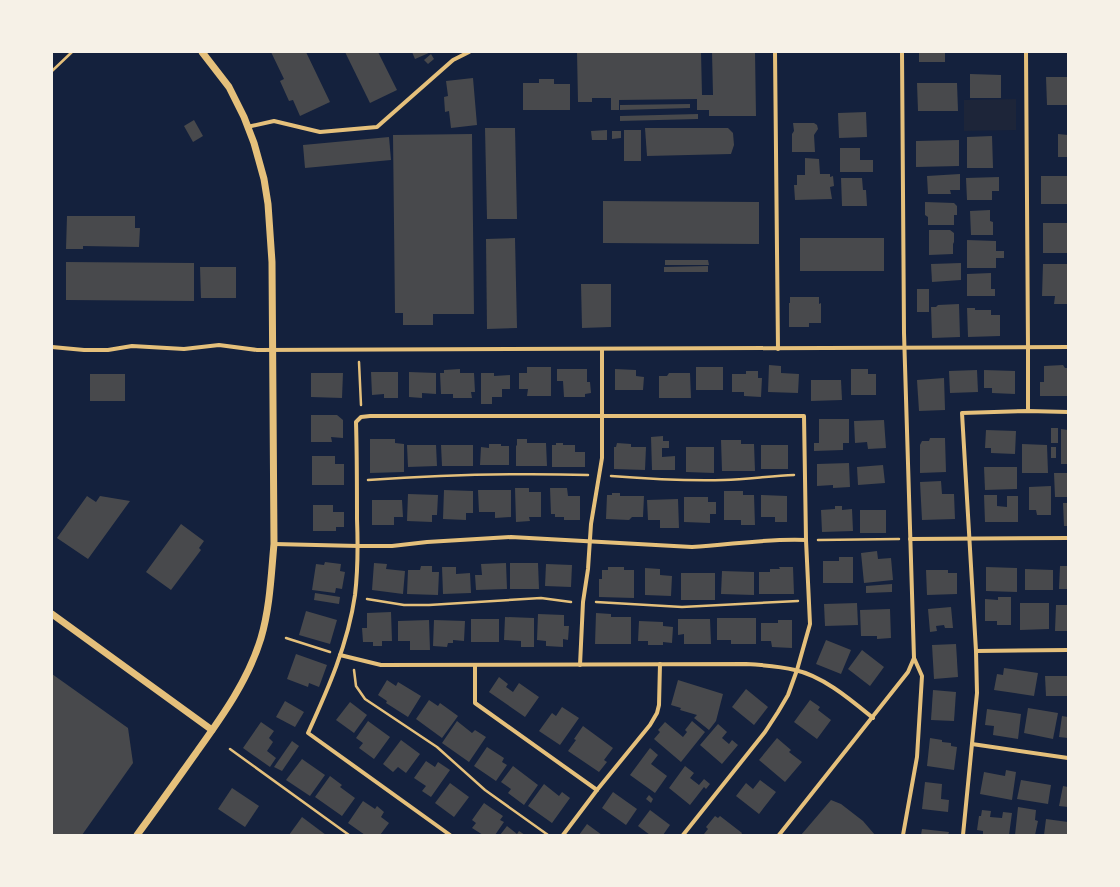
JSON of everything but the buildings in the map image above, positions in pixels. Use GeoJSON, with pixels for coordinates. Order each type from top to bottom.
{"type":"FeatureCollection","features":[{"type":"Feature","properties":{"kind":"street"},"geometry":{"type":"LineString","coordinates":[[137,835],[212,730],[249,670],[261,638],[270,591],[274,544],[272,262],[269,211],[264,179],[254,143],[228,87],[202,52]]}},
{"type":"Feature","properties":{"kind":"street"},"geometry":{"type":"LineString","coordinates":[[247,127],[274,121],[320,132],[377,127],[453,60],[469,52]]}},
{"type":"Feature","properties":{"kind":"street"},"geometry":{"type":"LineString","coordinates":[[775,52],[778,349]]}},
{"type":"Feature","properties":{"kind":"street"},"geometry":{"type":"LineString","coordinates":[[902,52],[904,347],[910,539],[914,658],[922,676],[917,757],[903,835]]}},
{"type":"Feature","properties":{"kind":"street"},"geometry":{"type":"LineString","coordinates":[[1026,52],[1028,411]]}},
{"type":"Feature","properties":{"kind":"street"},"geometry":{"type":"LineString","coordinates":[[52,347],[84,350],[108,350],[132,346],[184,349],[219,345],[257,350],[602,350],[1068,347]]}},
{"type":"Feature","properties":{"kind":"street"},"geometry":{"type":"LineString","coordinates":[[580,665],[583,602],[588,569],[591,524],[602,458],[602,350]]}},
{"type":"Feature","properties":{"kind":"street"},"geometry":{"type":"LineString","coordinates":[[963,835],[977,693],[976,651],[962,413],[1028,411],[1068,412]]}},
{"type":"Feature","properties":{"kind":"street"},"geometry":{"type":"LineString","coordinates":[[450,835],[308,733],[325,695],[340,655],[354,597],[358,546],[356,422],[361,417],[370,416],[804,416],[806,540],[810,624],[797,670],[788,695],[765,732],[683,835]]}},
{"type":"Feature","properties":{"kind":"street"},"geometry":{"type":"LineString","coordinates":[[274,544],[392,546],[427,542],[511,537],[718,546],[789,539],[806,540]]}},
{"type":"Feature","properties":{"kind":"street"},"geometry":{"type":"LineString","coordinates":[[910,539],[969,540],[1068,538]]}},
{"type":"Feature","properties":{"kind":"street"},"geometry":{"type":"LineString","coordinates":[[52,614],[212,730]]}},
{"type":"Feature","properties":{"kind":"street"},"geometry":{"type":"LineString","coordinates":[[976,651],[1068,650]]}},
{"type":"Feature","properties":{"kind":"street"},"geometry":{"type":"LineString","coordinates":[[340,655],[381,665],[746,664],[772,666],[797,670],[816,678],[840,692],[873,718]]}},
{"type":"Feature","properties":{"kind":"street"},"geometry":{"type":"LineString","coordinates":[[779,835],[873,718],[908,672],[914,658]]}},
{"type":"Feature","properties":{"kind":"street"},"geometry":{"type":"LineString","coordinates":[[563,835],[597,790],[650,725],[657,713],[659,705],[660,664]]}},
{"type":"Feature","properties":{"kind":"street"},"geometry":{"type":"LineString","coordinates":[[475,665],[475,703],[597,790]]}},
{"type":"Feature","properties":{"kind":"street"},"geometry":{"type":"LineString","coordinates":[[972,744],[1068,758]]}},
{"type":"Feature","properties":{"kind":"path"},"geometry":{"type":"LineString","coordinates":[[52,71],[72,52]]}},
{"type":"Feature","properties":{"kind":"path"},"geometry":{"type":"LineString","coordinates":[[359,350],[361,417]]}},
{"type":"Feature","properties":{"kind":"path"},"geometry":{"type":"LineString","coordinates":[[357,481],[432,476],[510,474],[600,475],[725,480],[805,475]]}},
{"type":"Feature","properties":{"kind":"path"},"geometry":{"type":"LineString","coordinates":[[806,540],[899,539]]}},
{"type":"Feature","properties":{"kind":"path"},"geometry":{"type":"LineString","coordinates":[[286,638],[340,655]]}},
{"type":"Feature","properties":{"kind":"path"},"geometry":{"type":"LineString","coordinates":[[353,658],[356,686],[365,699],[438,747],[485,790],[548,835]]}},
{"type":"Feature","properties":{"kind":"path"},"geometry":{"type":"LineString","coordinates":[[230,749],[349,835]]}},
{"type":"Feature","properties":{"kind":"shaded area"},"geometry":{"type":"Polygon","coordinates":[[[1016,99],[1016,130],[964,131],[964,100],[1016,99]]]}}]}
